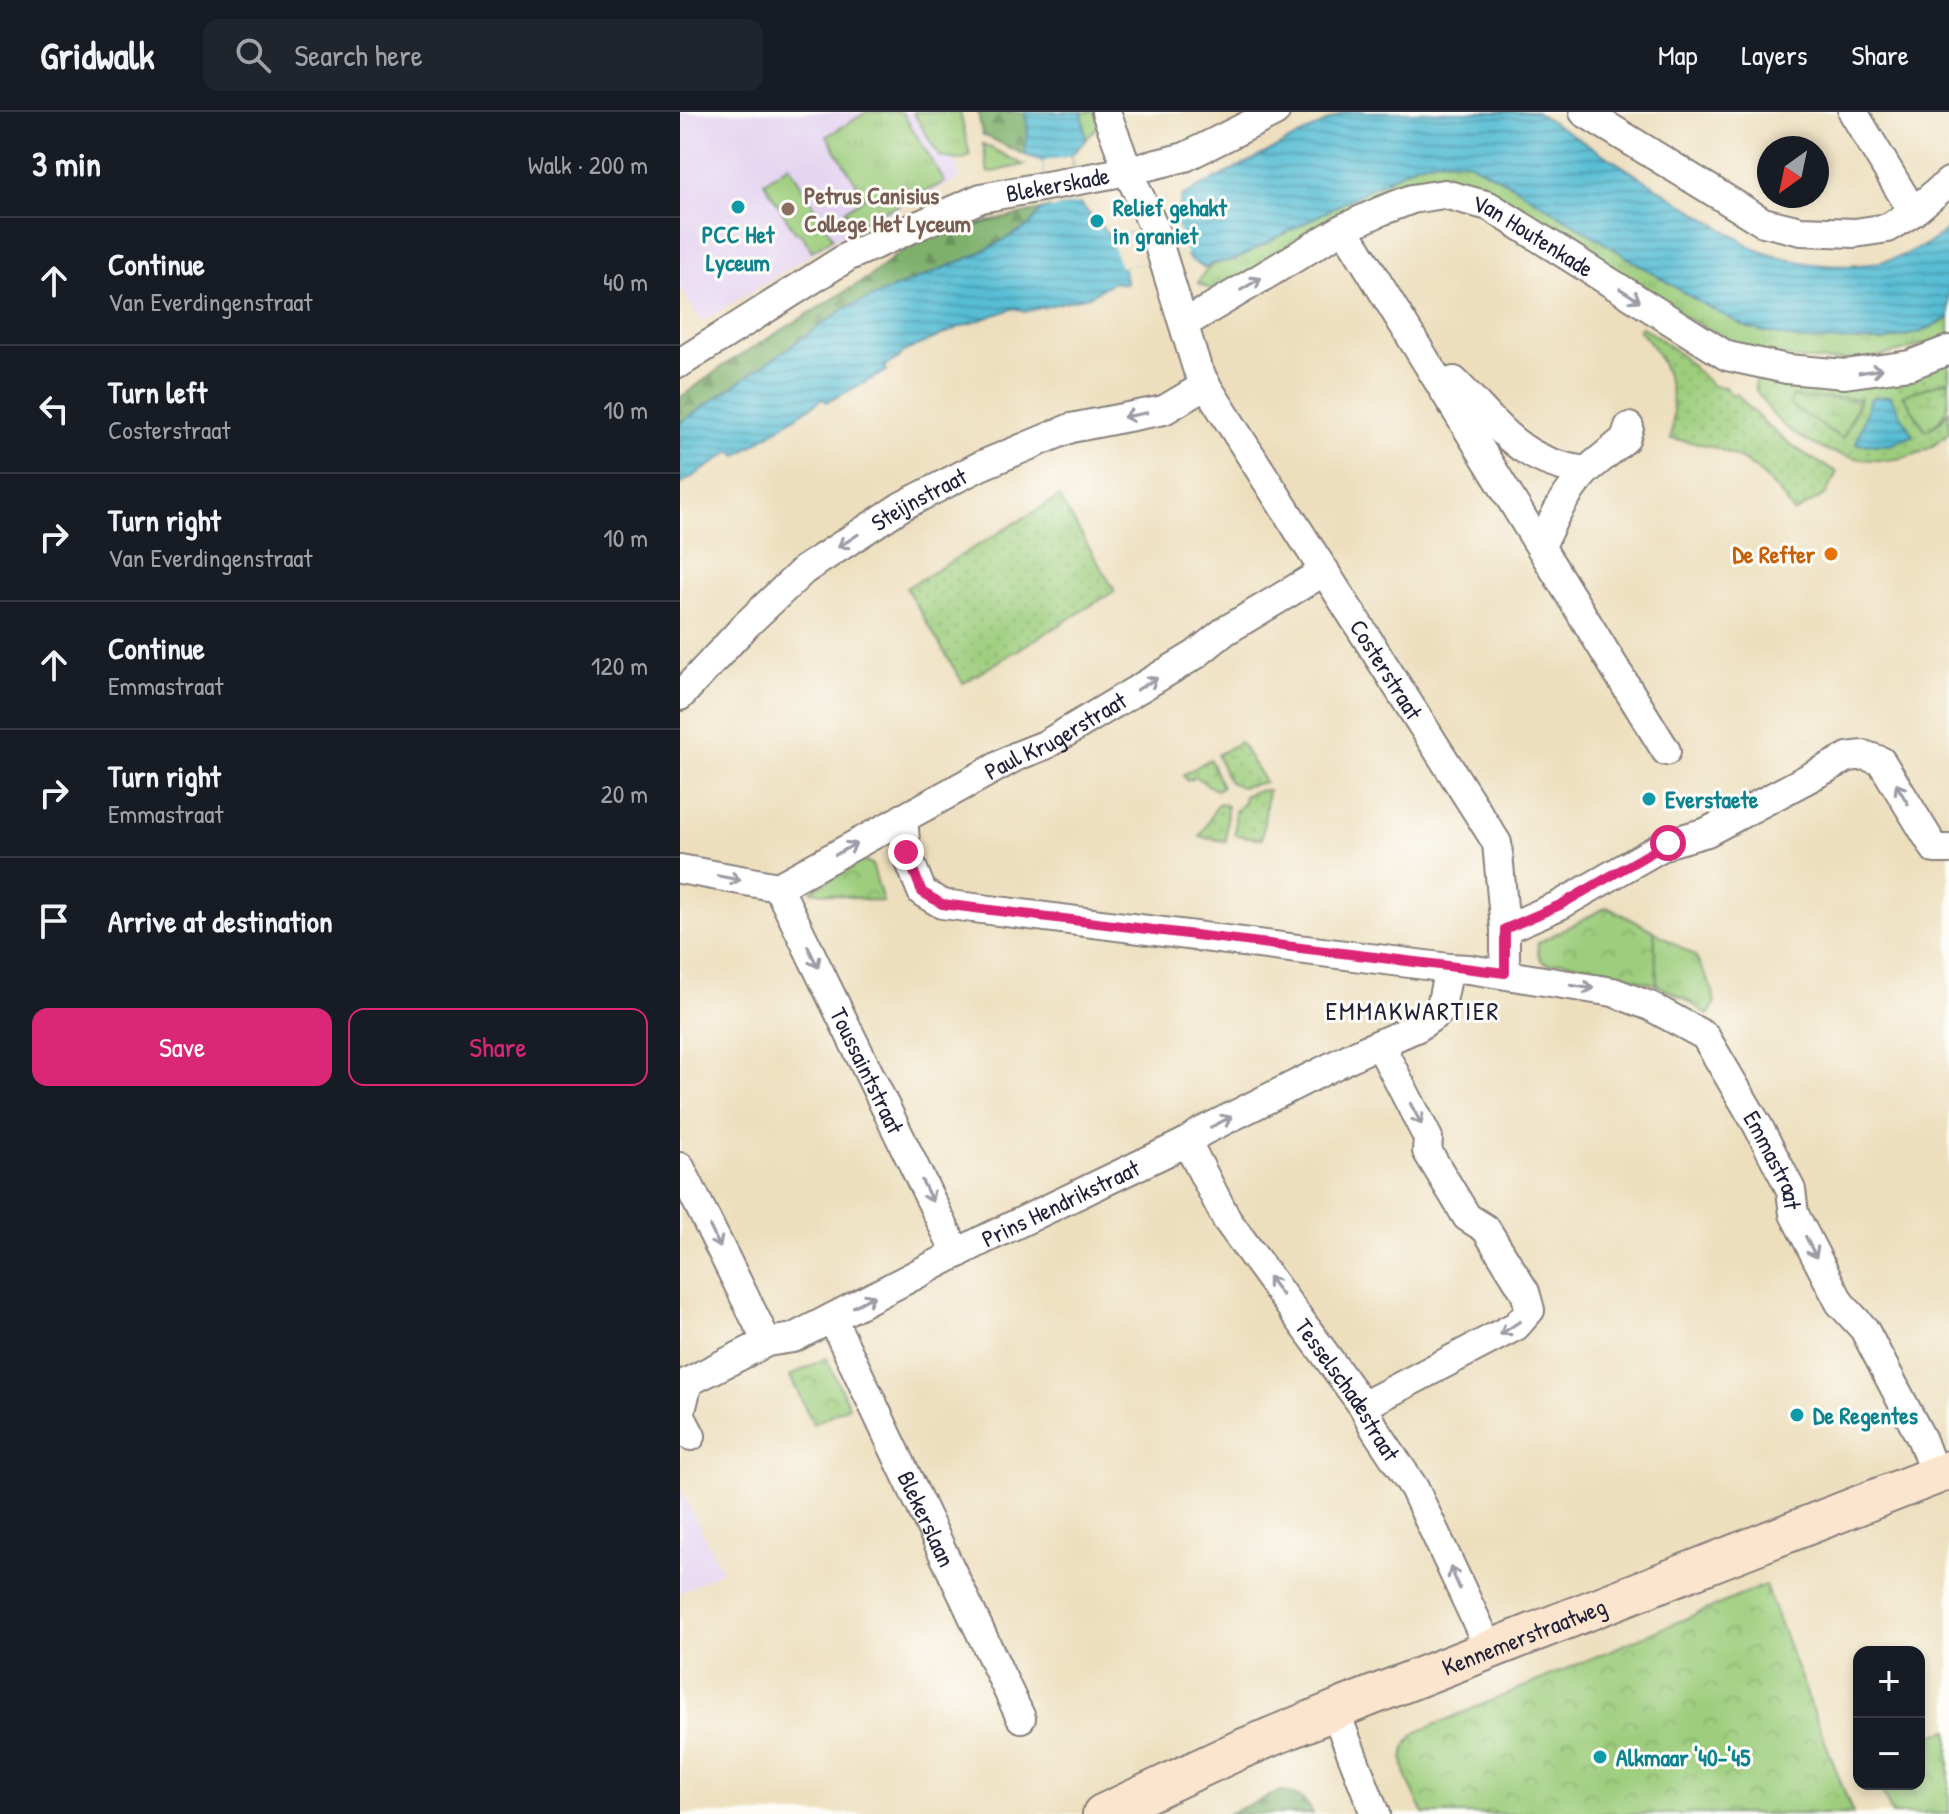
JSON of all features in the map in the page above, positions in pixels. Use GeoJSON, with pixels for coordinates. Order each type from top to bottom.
{"type":"FeatureCollection","features":[{"type":"Feature","properties":{"kind":"main road","name":"Kennemerstraatweg"},"geometry":{"type":"LineString","coordinates":[[1102,1814],[1239,1750],[1489,1648],[1942,1472]]}},
{"type":"Feature","properties":{"kind":"street"},"geometry":{"type":"LineString","coordinates":[[1106,112],[1153,226],[1197,368],[1206,385]]}},
{"type":"Feature","properties":{"kind":"street","name":"Blekerskade"},"geometry":{"type":"LineString","coordinates":[[680,363],[849,256],[981,198],[1128,171],[1185,157],[1275,112]]}},
{"type":"Feature","properties":{"kind":"street"},"geometry":{"type":"LineString","coordinates":[[1584,112],[1763,222],[1801,231],[1855,233],[1888,228],[1949,182]]}},
{"type":"Feature","properties":{"kind":"street"},"geometry":{"type":"LineString","coordinates":[[1853,112],[1913,212]]}},
{"type":"Feature","properties":{"kind":"street","name":"Van Houtenkade"},"geometry":{"type":"LineString","coordinates":[[1184,324],[1344,228],[1412,199],[1444,194],[1489,206],[1727,356],[1787,369],[1845,374],[1910,365],[1949,350]]}},
{"type":"Feature","properties":{"kind":"street"},"geometry":{"type":"LineString","coordinates":[[1344,228],[1666,751]]}},
{"type":"Feature","properties":{"kind":"street"},"geometry":{"type":"LineString","coordinates":[[1432,370],[1453,380],[1521,449],[1539,459],[1586,471]]}},
{"type":"Feature","properties":{"kind":"street","name":"Costerstraat"},"geometry":{"type":"LineString","coordinates":[[1206,385],[1497,843],[1505,929],[1505,973]]}},
{"type":"Feature","properties":{"kind":"street","name":"Steijnstraat"},"geometry":{"type":"LineString","coordinates":[[680,696],[747,624],[804,570],[902,506],[980,466],[1071,428],[1164,410],[1206,385]]}},
{"type":"Feature","properties":{"kind":"street"},"geometry":{"type":"LineString","coordinates":[[1541,547],[1567,492],[1586,471],[1625,439],[1629,427]]}},
{"type":"Feature","properties":{"kind":"street","name":"Paul Krugerstraat"},"geometry":{"type":"LineString","coordinates":[[778,887],[1017,756],[1045,745],[1195,655],[1225,631],[1325,571]]}},
{"type":"Feature","properties":{"kind":"street"},"geometry":{"type":"LineString","coordinates":[[1505,929],[1560,905],[1668,843],[1707,832],[1848,757],[1864,755],[1881,761],[1935,849],[1949,849]]}},
{"type":"Feature","properties":{"kind":"street"},"geometry":{"type":"LineString","coordinates":[[903,818],[906,852],[922,892],[942,904],[1449,968]]}},
{"type":"Feature","properties":{"kind":"street"},"geometry":{"type":"LineString","coordinates":[[680,869],[778,887]]}},
{"type":"Feature","properties":{"kind":"street","name":"Toussaintstraat"},"geometry":{"type":"LineString","coordinates":[[778,887],[957,1254]]}},
{"type":"Feature","properties":{"kind":"street","name":"Emmastraat"},"geometry":{"type":"LineString","coordinates":[[1449,968],[1505,973],[1613,992],[1650,1006],[1705,1036],[1791,1190],[1794,1214],[1840,1303],[1864,1329],[1942,1472]]}},
{"type":"Feature","properties":{"kind":"street","name":"Prins Hendrikstraat"},"geometry":{"type":"LineString","coordinates":[[691,1436],[680,1415],[688,1382],[767,1342],[793,1338],[1187,1142],[1215,1125],[1418,1027],[1440,1011],[1449,968]]}},
{"type":"Feature","properties":{"kind":"street"},"geometry":{"type":"LineString","coordinates":[[1363,1406],[1516,1326],[1530,1310],[1525,1292],[1486,1229],[1467,1217],[1427,1151],[1428,1138],[1380,1045]]}},
{"type":"Feature","properties":{"kind":"street","name":"Tesselschadestraat"},"geometry":{"type":"LineString","coordinates":[[1187,1142],[1227,1220],[1363,1406],[1414,1488],[1489,1648]]}},
{"type":"Feature","properties":{"kind":"street"},"geometry":{"type":"LineString","coordinates":[[680,1167],[767,1342]]}},
{"type":"Feature","properties":{"kind":"street","name":"Blekerslaan"},"geometry":{"type":"LineString","coordinates":[[832,1318],[1021,1718]]}},
{"type":"Feature","properties":{"kind":"street"},"geometry":{"type":"LineString","coordinates":[[1335,1711],[1375,1814]]}},
{"type":"Feature","properties":{"kind":"shaded area","name":"Petrus Canisius College Het Lyceum"},"geometry":{"type":"Polygon","coordinates":[[[680,112],[947,112],[959,179],[834,240],[702,322],[680,287],[680,112]]]}},
{"type":"Feature","properties":{"kind":"shaded area"},"geometry":{"type":"Polygon","coordinates":[[[680,1486],[722,1571],[680,1593],[680,1486]]]}},
{"type":"Feature","properties":{"kind":"green space"},"geometry":{"type":"Polygon","coordinates":[[[867,112],[902,112],[945,182],[855,226],[845,210],[865,198],[827,136],[867,112]]]}},
{"type":"Feature","properties":{"kind":"green space"},"geometry":{"type":"Polygon","coordinates":[[[913,112],[960,112],[970,156],[961,160],[940,157],[913,112]]]}},
{"type":"Feature","properties":{"kind":"green space"},"geometry":{"type":"Polygon","coordinates":[[[978,112],[1025,112],[1028,130],[1025,155],[982,134],[978,112]]]}},
{"type":"Feature","properties":{"kind":"green space"},"geometry":{"type":"Polygon","coordinates":[[[1082,112],[1096,112],[1099,125],[1086,140],[1082,112]]]}},
{"type":"Feature","properties":{"kind":"green space"},"geometry":{"type":"Polygon","coordinates":[[[983,144],[1024,165],[988,173],[983,144]]]}},
{"type":"Feature","properties":{"kind":"green space"},"geometry":{"type":"Polygon","coordinates":[[[1438,160],[1466,161],[1507,182],[1699,302],[1800,340],[1884,341],[1921,332],[1949,318],[1949,335],[1890,354],[1860,359],[1831,361],[1773,354],[1714,333],[1448,186],[1214,291],[1198,283],[1212,266],[1234,260],[1417,164],[1438,160]]]}},
{"type":"Feature","properties":{"kind":"green space"},"geometry":{"type":"Polygon","coordinates":[[[789,165],[833,238],[812,251],[801,234],[795,232],[764,182],[789,165]]]}},
{"type":"Feature","properties":{"kind":"green space"},"geometry":{"type":"Polygon","coordinates":[[[1041,210],[1029,226],[976,255],[846,308],[680,423],[680,398],[726,364],[869,277],[908,246],[968,222],[970,226],[1041,210]]]}},
{"type":"Feature","properties":{"kind":"green space"},"geometry":{"type":"Polygon","coordinates":[[[1641,326],[1675,350],[1713,386],[1725,387],[1733,396],[1736,393],[1782,438],[1837,472],[1826,494],[1794,513],[1770,482],[1742,460],[1710,446],[1671,439],[1672,394],[1657,353],[1638,329],[1641,326]]]}},
{"type":"Feature","properties":{"kind":"green space"},"geometry":{"type":"Polygon","coordinates":[[[1949,357],[1949,380],[1903,395],[1926,431],[1949,411],[1949,433],[1931,447],[1910,456],[1888,460],[1841,455],[1798,436],[1780,422],[1755,388],[1756,375],[1949,357]],[[1791,397],[1791,406],[1843,439],[1860,399],[1791,397]]]}},
{"type":"Feature","properties":{"kind":"green space"},"geometry":{"type":"Polygon","coordinates":[[[1949,380],[1946,410],[1926,431],[1903,395],[1949,380]]]}},
{"type":"Feature","properties":{"kind":"green space"},"geometry":{"type":"Polygon","coordinates":[[[1791,397],[1860,398],[1843,439],[1791,406],[1791,397]]]}},
{"type":"Feature","properties":{"kind":"green space"},"geometry":{"type":"Polygon","coordinates":[[[1059,497],[1115,591],[963,683],[906,588],[1059,497]]]}},
{"type":"Feature","properties":{"kind":"green space"},"geometry":{"type":"Polygon","coordinates":[[[1240,742],[1265,782],[1241,787],[1229,782],[1217,755],[1240,742]]]}},
{"type":"Feature","properties":{"kind":"green space"},"geometry":{"type":"Polygon","coordinates":[[[1210,759],[1222,787],[1216,790],[1195,777],[1187,781],[1183,775],[1210,759]]]}},
{"type":"Feature","properties":{"kind":"green space"},"geometry":{"type":"Polygon","coordinates":[[[1268,790],[1262,839],[1235,835],[1235,812],[1244,802],[1244,796],[1268,790]]]}},
{"type":"Feature","properties":{"kind":"green space"},"geometry":{"type":"Polygon","coordinates":[[[1217,805],[1227,806],[1226,841],[1200,837],[1217,805]]]}},
{"type":"Feature","properties":{"kind":"green space"},"geometry":{"type":"Polygon","coordinates":[[[862,860],[872,864],[883,902],[811,891],[862,860]]]}},
{"type":"Feature","properties":{"kind":"green space"},"geometry":{"type":"Polygon","coordinates":[[[1607,907],[1654,931],[1657,985],[1602,969],[1560,961],[1545,963],[1540,958],[1538,943],[1607,907]]]}},
{"type":"Feature","properties":{"kind":"green space"},"geometry":{"type":"Polygon","coordinates":[[[1654,931],[1695,956],[1713,991],[1715,1004],[1708,1015],[1684,998],[1657,985],[1654,931]]]}},
{"type":"Feature","properties":{"kind":"green space"},"geometry":{"type":"Polygon","coordinates":[[[826,1358],[849,1406],[813,1424],[790,1376],[826,1358]]]}},
{"type":"Feature","properties":{"kind":"green space"},"geometry":{"type":"Polygon","coordinates":[[[1765,1585],[1853,1814],[1424,1814],[1403,1761],[1404,1751],[1417,1732],[1765,1585]]]}},
{"type":"Feature","properties":{"kind":"green space"},"geometry":{"type":"Polygon","coordinates":[[[1949,1730],[1949,1814],[1892,1814],[1882,1790],[1925,1790],[1925,1736],[1949,1730]]]}},
{"type":"Feature","properties":{"kind":"green space"},"geometry":{"type":"Polygon","coordinates":[[[1281,1791],[1300,1798],[1313,1814],[1228,1814],[1281,1791]]]}},
{"type":"Feature","properties":{"kind":"water"},"geometry":{"type":"Polygon","coordinates":[[[1025,112],[1082,112],[1086,140],[1071,155],[1079,203],[1111,237],[1175,223],[1182,196],[1345,112],[1536,112],[1757,250],[1781,258],[1832,266],[1881,262],[1928,243],[1949,228],[1949,318],[1921,332],[1884,341],[1800,340],[1748,328],[1699,302],[1507,182],[1466,161],[1438,160],[1417,164],[1234,260],[1214,263],[1205,268],[1186,254],[1122,266],[1127,284],[1113,282],[1089,296],[1024,312],[1015,308],[960,327],[903,352],[899,358],[884,366],[887,371],[827,402],[823,399],[737,456],[732,451],[680,485],[680,423],[846,308],[976,255],[1029,226],[1041,210],[1051,208],[1043,161],[1025,155],[1028,130],[1025,112]]]}},
{"type":"Feature","properties":{"kind":"water"},"geometry":{"type":"Polygon","coordinates":[[[1890,396],[1913,436],[1889,445],[1856,444],[1871,398],[1890,396]]]}},
{"type":"Feature","properties":{"kind":"pier"},"geometry":{"type":"Polygon","coordinates":[[[1070,156],[1080,203],[1050,209],[1043,162],[1070,156]]]}},
{"type":"Feature","properties":{"kind":"pier"},"geometry":{"type":"Polygon","coordinates":[[[1175,222],[1187,255],[1120,267],[1110,237],[1175,222]]]}},
{"type":"Feature","properties":{"kind":"place","name":"PCC Het Lyceum"},"geometry":{"type":"Point","coordinates":[738,207]}},
{"type":"Feature","properties":{"kind":"place","name":"Petrus Canisius College Het Lyceum"},"geometry":{"type":"Point","coordinates":[788,209]}},
{"type":"Feature","properties":{"kind":"place","name":"Relief gehakt in graniet"},"geometry":{"type":"Point","coordinates":[1097,221]}},
{"type":"Feature","properties":{"kind":"place","name":"De Refter"},"geometry":{"type":"Point","coordinates":[1831,554]}},
{"type":"Feature","properties":{"kind":"place","name":"Everstaete"},"geometry":{"type":"Point","coordinates":[1649,799]}},
{"type":"Feature","properties":{"kind":"place","name":"De Regentes"},"geometry":{"type":"Point","coordinates":[1797,1415]}},
{"type":"Feature","properties":{"kind":"place","name":"Alkmaar '40-'45"},"geometry":{"type":"Point","coordinates":[1600,1757]}},
{"type":"Feature","properties":{"kind":"district","name":"EMMAKWARTIER"},"geometry":{"type":"Point","coordinates":[1413,1010]}},
{"type":"Feature","properties":{"kind":"route"},"geometry":{"type":"LineString","coordinates":[[906,852],[922,892],[942,904],[1505,973],[1505,929],[1560,905],[1668,843]]}}]}
